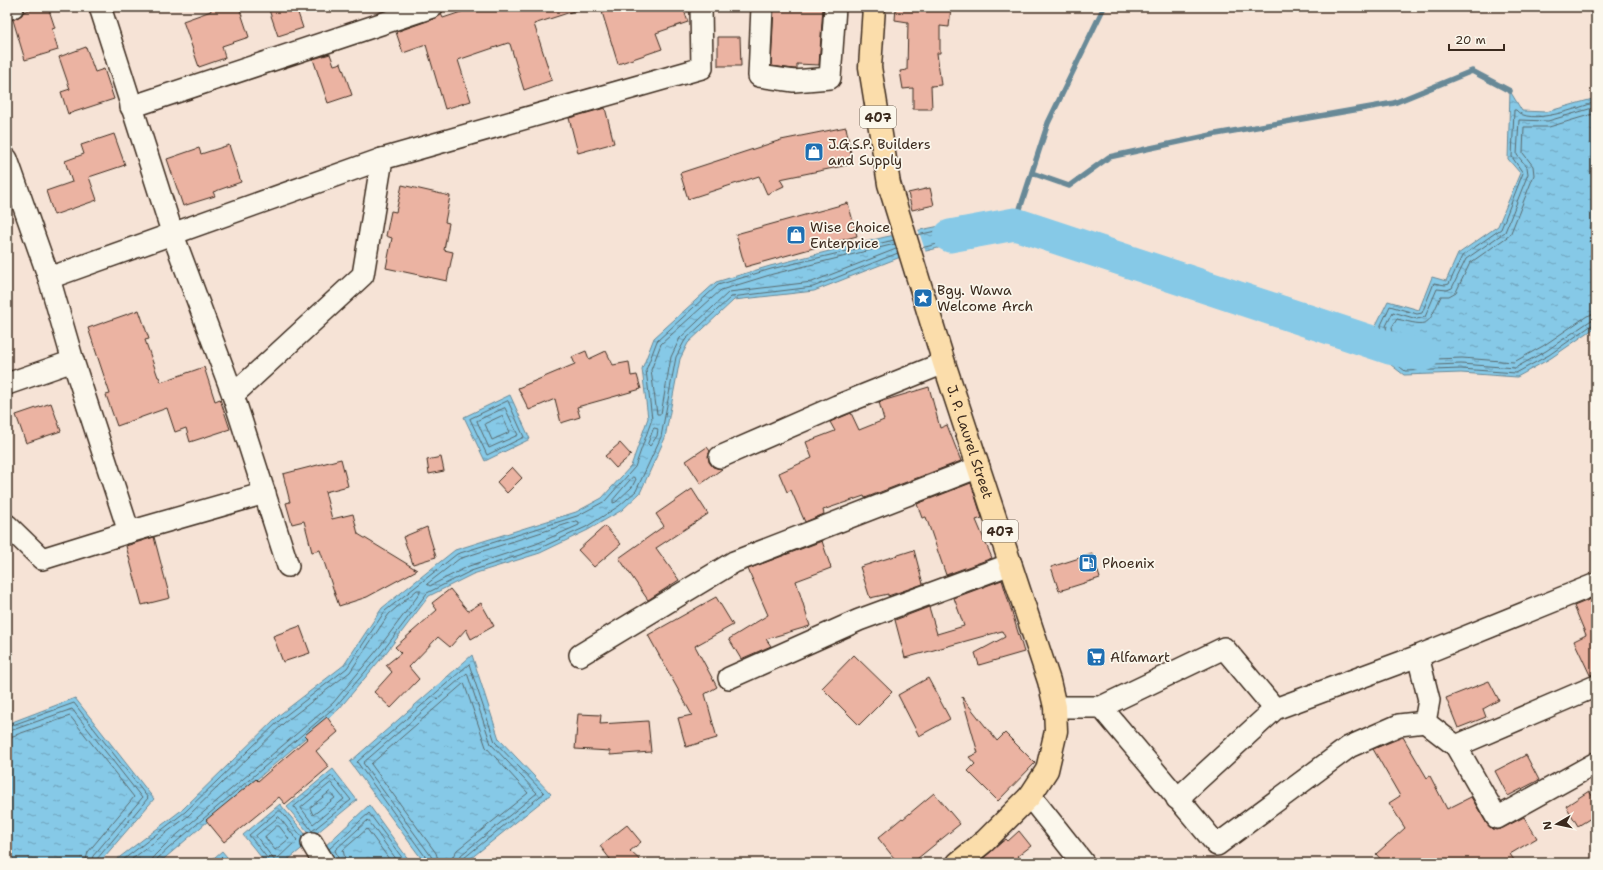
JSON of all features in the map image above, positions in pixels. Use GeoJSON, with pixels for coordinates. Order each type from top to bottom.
{"type":"FeatureCollection","features":[{"type":"Feature","properties":{"kind":"main road","name":"J. P. Laurel Street"},"geometry":{"type":"LineString","coordinates":[[874,7],[870,67],[889,184],[912,265],[1049,681],[1055,707],[1056,731],[1047,770],[1030,796],[985,841],[958,863]]}},
{"type":"Feature","properties":{"kind":"street"},"geometry":{"type":"LineString","coordinates":[[7,9],[13,7]]}},
{"type":"Feature","properties":{"kind":"street"},"geometry":{"type":"LineString","coordinates":[[100,7],[173,235],[233,395],[288,566]]}},
{"type":"Feature","properties":{"kind":"street"},"geometry":{"type":"LineString","coordinates":[[131,107],[432,7]]}},
{"type":"Feature","properties":{"kind":"street"},"geometry":{"type":"LineString","coordinates":[[49,278],[173,235],[382,159],[702,68],[701,7]]}},
{"type":"Feature","properties":{"kind":"street"},"geometry":{"type":"LineString","coordinates":[[762,7],[759,76],[794,81],[830,78],[835,7]]}},
{"type":"Feature","properties":{"kind":"street"},"geometry":{"type":"LineString","coordinates":[[233,395],[363,275],[382,159]]}},
{"type":"Feature","properties":{"kind":"street"},"geometry":{"type":"LineString","coordinates":[[7,160],[10,183],[49,278],[73,361],[128,532]]}},
{"type":"Feature","properties":{"kind":"street"},"geometry":{"type":"LineString","coordinates":[[7,384],[73,361]]}},
{"type":"Feature","properties":{"kind":"street"},"geometry":{"type":"LineString","coordinates":[[720,457],[837,406],[944,363]]}},
{"type":"Feature","properties":{"kind":"street"},"geometry":{"type":"LineString","coordinates":[[580,655],[734,562],[979,467]]}},
{"type":"Feature","properties":{"kind":"street"},"geometry":{"type":"LineString","coordinates":[[7,525],[42,559],[128,532],[265,493]]}},
{"type":"Feature","properties":{"kind":"street"},"geometry":{"type":"LineString","coordinates":[[729,678],[859,620],[1010,564]]}},
{"type":"Feature","properties":{"kind":"street"},"geometry":{"type":"LineString","coordinates":[[1177,799],[1275,709],[1418,656],[1596,584]]}},
{"type":"Feature","properties":{"kind":"street"},"geometry":{"type":"LineString","coordinates":[[1055,707],[1101,707],[1224,648],[1275,709]]}},
{"type":"Feature","properties":{"kind":"street"},"geometry":{"type":"LineString","coordinates":[[1418,656],[1429,700],[1425,722]]}},
{"type":"Feature","properties":{"kind":"street"},"geometry":{"type":"LineString","coordinates":[[1456,746],[1596,686]]}},
{"type":"Feature","properties":{"kind":"street"},"geometry":{"type":"LineString","coordinates":[[1101,707],[1217,845],[1349,747],[1399,725],[1425,722],[1456,746],[1497,818],[1596,763]]}},
{"type":"Feature","properties":{"kind":"street"},"geometry":{"type":"LineString","coordinates":[[1030,796],[1083,863]]}},
{"type":"Feature","properties":{"kind":"street"},"geometry":{"type":"LineString","coordinates":[[312,843],[324,863]]}},
{"type":"Feature","properties":{"kind":"water"},"geometry":{"type":"Polygon","coordinates":[[[1510,91],[1522,111],[1546,112],[1596,98],[1596,327],[1551,358],[1517,377],[1461,373],[1404,375],[1382,358],[1376,325],[1388,301],[1419,310],[1432,277],[1446,281],[1458,254],[1498,226],[1520,173],[1508,159],[1510,91]]]}},
{"type":"Feature","properties":{"kind":"water"},"geometry":{"type":"Polygon","coordinates":[[[980,218],[1002,232],[898,258],[814,291],[734,300],[688,343],[680,359],[665,438],[640,493],[622,510],[588,530],[540,553],[473,574],[429,596],[385,654],[339,709],[159,863],[112,863],[183,809],[278,716],[344,665],[382,608],[455,550],[576,512],[602,498],[631,466],[648,418],[642,369],[654,338],[716,282],[770,266],[885,237],[980,218]]]}},
{"type":"Feature","properties":{"kind":"water"},"geometry":{"type":"Polygon","coordinates":[[[510,395],[530,439],[485,461],[464,417],[510,395]]]}},
{"type":"Feature","properties":{"kind":"water"},"geometry":{"type":"Polygon","coordinates":[[[472,655],[499,739],[551,794],[465,863],[424,862],[350,762],[472,655]]]}},
{"type":"Feature","properties":{"kind":"water"},"geometry":{"type":"Polygon","coordinates":[[[75,698],[154,799],[99,863],[7,863],[7,724],[75,698]]]}},
{"type":"Feature","properties":{"kind":"water"},"geometry":{"type":"Polygon","coordinates":[[[333,769],[357,800],[312,837],[287,807],[333,769]]]}},
{"type":"Feature","properties":{"kind":"water"},"geometry":{"type":"Polygon","coordinates":[[[280,804],[311,841],[284,863],[266,863],[243,835],[280,804]]]}},
{"type":"Feature","properties":{"kind":"water"},"geometry":{"type":"Polygon","coordinates":[[[369,805],[411,863],[332,863],[322,849],[369,805]]]}},
{"type":"Feature","properties":{"kind":"water"},"geometry":{"type":"Polygon","coordinates":[[[222,851],[232,863],[208,863],[222,851]]]}},
{"type":"Feature","properties":{"kind":"pier"},"geometry":{"type":"Polygon","coordinates":[[[918,229],[926,253],[900,259],[891,234],[918,229]]]}},
{"type":"Feature","properties":{"kind":"building"},"geometry":{"type":"Polygon","coordinates":[[[40,7],[48,7],[55,28],[52,29],[58,50],[25,60],[13,20],[22,15],[23,12],[40,7]]]}},
{"type":"Feature","properties":{"kind":"building"},"geometry":{"type":"Polygon","coordinates":[[[210,7],[239,7],[249,37],[222,46],[225,58],[199,67],[183,21],[211,11],[210,7]]]}},
{"type":"Feature","properties":{"kind":"building"},"geometry":{"type":"Polygon","coordinates":[[[268,7],[296,7],[303,28],[278,36],[268,7]]]}},
{"type":"Feature","properties":{"kind":"building"},"geometry":{"type":"Polygon","coordinates":[[[476,7],[576,7],[577,10],[534,24],[552,80],[524,90],[510,44],[508,43],[458,60],[471,101],[445,109],[426,45],[403,53],[396,32],[436,18],[441,14],[443,18],[476,7]]]}},
{"type":"Feature","properties":{"kind":"building"},"geometry":{"type":"Polygon","coordinates":[[[618,7],[683,7],[688,22],[656,33],[662,49],[618,64],[602,12],[618,7]]]}},
{"type":"Feature","properties":{"kind":"building"},"geometry":{"type":"Polygon","coordinates":[[[774,7],[823,7],[819,65],[797,64],[797,69],[771,66],[774,7]]]}},
{"type":"Feature","properties":{"kind":"building"},"geometry":{"type":"Polygon","coordinates":[[[896,7],[951,7],[949,27],[940,26],[940,53],[937,53],[941,85],[931,86],[932,109],[913,109],[913,88],[903,89],[900,71],[907,70],[908,22],[895,20],[896,7]]]}},
{"type":"Feature","properties":{"kind":"building"},"geometry":{"type":"Polygon","coordinates":[[[718,37],[740,37],[741,66],[718,66],[718,37]]]}},
{"type":"Feature","properties":{"kind":"building"},"geometry":{"type":"Polygon","coordinates":[[[86,47],[95,72],[104,69],[114,99],[68,114],[61,92],[70,89],[59,57],[86,47]]]}},
{"type":"Feature","properties":{"kind":"building"},"geometry":{"type":"Polygon","coordinates":[[[330,54],[334,65],[341,63],[352,95],[328,103],[313,59],[330,54]]]}},
{"type":"Feature","properties":{"kind":"building"},"geometry":{"type":"Polygon","coordinates":[[[605,108],[614,143],[578,153],[569,118],[605,108]]]}},
{"type":"Feature","properties":{"kind":"building"},"geometry":{"type":"Polygon","coordinates":[[[846,127],[853,164],[780,179],[784,186],[767,194],[759,176],[688,199],[680,173],[781,140],[846,127]]]}},
{"type":"Feature","properties":{"kind":"building"},"geometry":{"type":"Polygon","coordinates":[[[114,134],[125,165],[89,177],[97,200],[54,215],[46,191],[72,182],[65,161],[84,154],[81,145],[114,134]]]}},
{"type":"Feature","properties":{"kind":"building"},"geometry":{"type":"Polygon","coordinates":[[[229,145],[241,182],[213,192],[215,196],[183,206],[167,159],[199,148],[201,154],[229,145]]]}},
{"type":"Feature","properties":{"kind":"building"},"geometry":{"type":"Polygon","coordinates":[[[402,185],[450,196],[445,222],[449,223],[444,250],[453,252],[447,281],[386,268],[392,238],[386,236],[391,211],[396,212],[402,185]]]}},
{"type":"Feature","properties":{"kind":"building"},"geometry":{"type":"Polygon","coordinates":[[[930,188],[934,205],[912,210],[908,193],[930,188]]]}},
{"type":"Feature","properties":{"kind":"building","name":"Wise Choice Enterprice"},"geometry":{"type":"Polygon","coordinates":[[[848,203],[857,236],[745,267],[736,234],[848,203]]]}},
{"type":"Feature","properties":{"kind":"building"},"geometry":{"type":"Polygon","coordinates":[[[139,310],[149,339],[145,340],[161,382],[204,367],[215,401],[220,399],[230,429],[190,442],[186,428],[175,432],[167,408],[117,426],[106,395],[110,394],[88,328],[139,310]]]}},
{"type":"Feature","properties":{"kind":"building"},"geometry":{"type":"Polygon","coordinates":[[[586,351],[589,359],[606,351],[613,365],[629,362],[631,376],[637,375],[641,389],[577,407],[580,417],[561,423],[555,399],[529,410],[518,388],[575,364],[572,357],[586,351]]]}},
{"type":"Feature","properties":{"kind":"building"},"geometry":{"type":"Polygon","coordinates":[[[929,387],[940,428],[947,425],[961,461],[865,498],[864,496],[823,510],[824,514],[805,522],[791,490],[787,492],[779,473],[812,458],[806,442],[835,431],[830,422],[851,413],[859,430],[884,420],[879,402],[929,387]]]}},
{"type":"Feature","properties":{"kind":"building"},"geometry":{"type":"Polygon","coordinates":[[[51,403],[61,431],[26,443],[16,415],[51,403]]]}},
{"type":"Feature","properties":{"kind":"building"},"geometry":{"type":"Polygon","coordinates":[[[620,443],[631,455],[616,468],[605,456],[620,443]]]}},
{"type":"Feature","properties":{"kind":"building"},"geometry":{"type":"Polygon","coordinates":[[[707,447],[710,451],[708,456],[709,462],[713,467],[722,469],[701,484],[686,461],[707,447]]]}},
{"type":"Feature","properties":{"kind":"building"},"geometry":{"type":"Polygon","coordinates":[[[441,457],[444,471],[429,474],[427,460],[441,457]]]}},
{"type":"Feature","properties":{"kind":"building"},"geometry":{"type":"Polygon","coordinates":[[[341,459],[348,486],[325,492],[332,519],[353,514],[358,534],[417,570],[367,597],[339,606],[320,550],[312,552],[304,521],[292,524],[286,503],[290,502],[283,474],[341,459]]]}},
{"type":"Feature","properties":{"kind":"building"},"geometry":{"type":"Polygon","coordinates":[[[512,467],[522,478],[507,493],[497,482],[512,467]]]}},
{"type":"Feature","properties":{"kind":"building"},"geometry":{"type":"Polygon","coordinates":[[[971,483],[982,518],[976,520],[992,558],[946,575],[926,517],[922,518],[917,504],[971,483]]]}},
{"type":"Feature","properties":{"kind":"building"},"geometry":{"type":"Polygon","coordinates":[[[692,489],[708,514],[656,548],[679,580],[648,600],[619,558],[664,526],[656,514],[692,489]]]}},
{"type":"Feature","properties":{"kind":"building"},"geometry":{"type":"Polygon","coordinates":[[[605,526],[621,544],[594,567],[578,550],[605,526]]]}},
{"type":"Feature","properties":{"kind":"building"},"geometry":{"type":"Polygon","coordinates":[[[427,527],[436,557],[413,564],[403,537],[427,527]]]}},
{"type":"Feature","properties":{"kind":"building"},"geometry":{"type":"Polygon","coordinates":[[[154,537],[170,598],[142,605],[126,546],[154,537]]]}},
{"type":"Feature","properties":{"kind":"building"},"geometry":{"type":"Polygon","coordinates":[[[822,541],[831,568],[796,581],[810,626],[766,639],[771,646],[741,659],[729,639],[768,615],[748,569],[822,541]]]}},
{"type":"Feature","properties":{"kind":"building"},"geometry":{"type":"Polygon","coordinates":[[[914,550],[923,584],[888,596],[888,594],[870,598],[860,567],[914,550]]]}},
{"type":"Feature","properties":{"kind":"building"},"geometry":{"type":"Polygon","coordinates":[[[1092,554],[1100,578],[1059,591],[1051,567],[1092,554]]]}},
{"type":"Feature","properties":{"kind":"building"},"geometry":{"type":"Polygon","coordinates":[[[1002,580],[1024,652],[979,665],[975,653],[1005,637],[1002,631],[905,658],[895,620],[929,607],[937,634],[964,626],[954,598],[1002,580]]]}},
{"type":"Feature","properties":{"kind":"building"},"geometry":{"type":"Polygon","coordinates":[[[450,589],[468,611],[481,603],[494,626],[471,639],[466,629],[450,647],[438,637],[409,667],[419,679],[391,708],[374,692],[392,672],[386,665],[401,653],[395,647],[437,610],[432,603],[450,589]]]}},
{"type":"Feature","properties":{"kind":"building"},"geometry":{"type":"Polygon","coordinates":[[[716,597],[733,625],[695,646],[717,687],[705,694],[717,738],[686,747],[678,718],[692,715],[648,635],[716,597]]]}},
{"type":"Feature","properties":{"kind":"building"},"geometry":{"type":"Polygon","coordinates":[[[1596,597],[1596,674],[1590,675],[1574,641],[1586,635],[1574,606],[1596,597]]]}},
{"type":"Feature","properties":{"kind":"building"},"geometry":{"type":"Polygon","coordinates":[[[300,626],[310,653],[283,662],[273,636],[300,626]]]}},
{"type":"Feature","properties":{"kind":"building"},"geometry":{"type":"Polygon","coordinates":[[[854,655],[892,692],[859,725],[822,688],[854,655]]]}},
{"type":"Feature","properties":{"kind":"building"},"geometry":{"type":"Polygon","coordinates":[[[928,678],[950,719],[919,736],[898,695],[928,678]]]}},
{"type":"Feature","properties":{"kind":"building"},"geometry":{"type":"Polygon","coordinates":[[[1489,681],[1499,700],[1483,709],[1486,717],[1458,728],[1446,698],[1489,681]]]}},
{"type":"Feature","properties":{"kind":"building"},"geometry":{"type":"Polygon","coordinates":[[[962,697],[997,741],[1005,733],[1035,763],[998,801],[968,771],[975,764],[969,757],[978,753],[962,697]]]}},
{"type":"Feature","properties":{"kind":"building"},"geometry":{"type":"Polygon","coordinates":[[[578,714],[601,715],[600,724],[648,721],[651,752],[610,755],[610,751],[575,749],[578,714]]]}},
{"type":"Feature","properties":{"kind":"building"},"geometry":{"type":"Polygon","coordinates":[[[327,717],[338,732],[316,751],[329,767],[285,804],[279,797],[224,842],[206,820],[256,779],[258,781],[308,738],[305,735],[327,717]]]}},
{"type":"Feature","properties":{"kind":"building"},"geometry":{"type":"Polygon","coordinates":[[[1403,737],[1427,778],[1430,776],[1447,809],[1471,797],[1487,824],[1496,830],[1524,817],[1537,838],[1510,854],[1516,863],[1384,863],[1376,854],[1405,828],[1389,803],[1400,796],[1373,749],[1403,737]]]}},
{"type":"Feature","properties":{"kind":"building"},"geometry":{"type":"Polygon","coordinates":[[[1526,755],[1539,780],[1508,796],[1495,771],[1526,755]]]}},
{"type":"Feature","properties":{"kind":"building"},"geometry":{"type":"Polygon","coordinates":[[[1589,791],[1596,802],[1596,815],[1578,826],[1566,806],[1589,791]]]}},
{"type":"Feature","properties":{"kind":"building"},"geometry":{"type":"Polygon","coordinates":[[[934,793],[960,824],[912,863],[898,863],[878,838],[934,793]]]}},
{"type":"Feature","properties":{"kind":"building"},"geometry":{"type":"Polygon","coordinates":[[[627,825],[641,842],[630,851],[643,863],[613,863],[600,846],[627,825]]]}},
{"type":"Feature","properties":{"kind":"building"},"geometry":{"type":"Polygon","coordinates":[[[1019,831],[1031,846],[1018,856],[1024,863],[978,863],[1002,842],[1006,839],[1008,841],[1019,831]]]}},
{"type":"Feature","properties":{"kind":"waterway"},"geometry":{"type":"LineString","coordinates":[[1015,224],[1048,123],[1104,7]]}},
{"type":"Feature","properties":{"kind":"waterway"},"geometry":{"type":"LineString","coordinates":[[1032,173],[1069,186],[1109,157],[1216,134],[1394,103],[1472,71],[1510,91]]}},
{"type":"Feature","properties":{"kind":"waterway"},"geometry":{"type":"LineString","coordinates":[[950,236],[1015,224],[1390,348],[1423,355]]}},
{"type":"Feature","properties":{"kind":"place","name":"J.G.S.P. Builders and Supply"},"geometry":{"type":"Point","coordinates":[814,152]}},
{"type":"Feature","properties":{"kind":"place","name":"Wise Choice Enterprice"},"geometry":{"type":"Point","coordinates":[796,235]}},
{"type":"Feature","properties":{"kind":"place","name":"Bgy. Wawa Welcome Arch"},"geometry":{"type":"Point","coordinates":[923,298]}},
{"type":"Feature","properties":{"kind":"place","name":"Phoenix"},"geometry":{"type":"Point","coordinates":[1088,563]}},
{"type":"Feature","properties":{"kind":"place","name":"Alfamart"},"geometry":{"type":"Point","coordinates":[1096,657]}}]}
